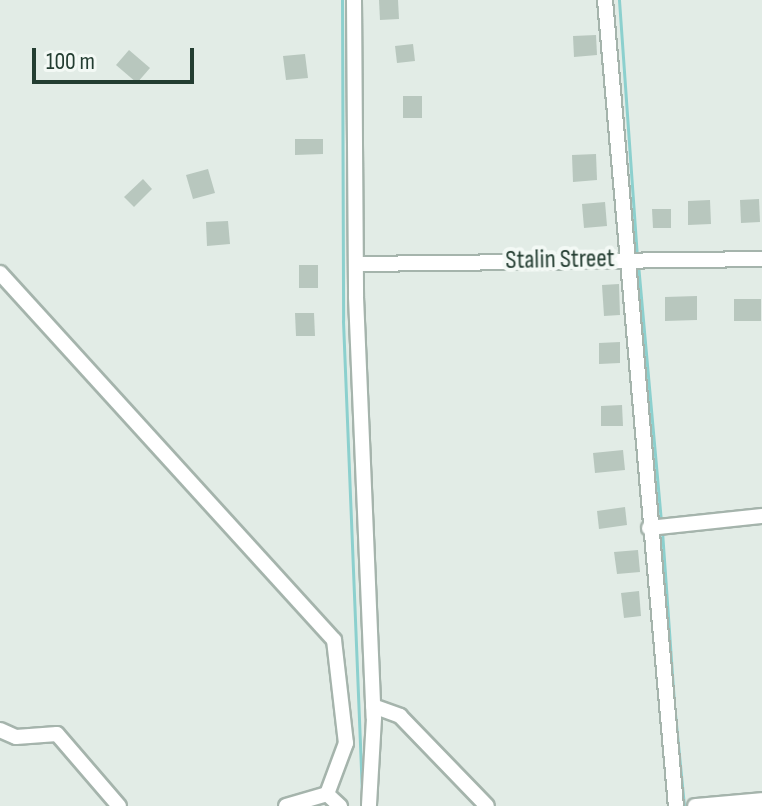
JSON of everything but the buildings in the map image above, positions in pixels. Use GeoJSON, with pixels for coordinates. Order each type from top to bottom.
{"type":"FeatureCollection","features":[{"type":"Feature","properties":{"kind":"street"},"geometry":{"type":"LineString","coordinates":[[354,0],[358,264],[373,706],[369,806]]}},
{"type":"Feature","properties":{"kind":"street"},"geometry":{"type":"LineString","coordinates":[[605,0],[625,259],[676,806]]}},
{"type":"Feature","properties":{"kind":"street","name":"Stalin Street"},"geometry":{"type":"LineString","coordinates":[[358,264],[762,259]]}},
{"type":"Feature","properties":{"kind":"street"},"geometry":{"type":"LineString","coordinates":[[0,273],[334,640],[346,743],[327,794]]}},
{"type":"Feature","properties":{"kind":"street"},"geometry":{"type":"LineString","coordinates":[[649,528],[762,516]]}},
{"type":"Feature","properties":{"kind":"street"},"geometry":{"type":"LineString","coordinates":[[373,706],[400,716],[487,806]]}},
{"type":"Feature","properties":{"kind":"street"},"geometry":{"type":"LineString","coordinates":[[0,730],[16,737],[57,734],[119,806]]}},
{"type":"Feature","properties":{"kind":"street"},"geometry":{"type":"LineString","coordinates":[[286,806],[327,794]]}},
{"type":"Feature","properties":{"kind":"street"},"geometry":{"type":"LineString","coordinates":[[327,794],[340,806]]}},
{"type":"Feature","properties":{"kind":"street"},"geometry":{"type":"LineString","coordinates":[[695,806],[762,800]]}},
{"type":"Feature","properties":{"kind":"waterway"},"geometry":{"type":"LineString","coordinates":[[342,0],[343,321],[362,802]]}},
{"type":"Feature","properties":{"kind":"waterway"},"geometry":{"type":"LineString","coordinates":[[619,0],[637,256]]}},
{"type":"Feature","properties":{"kind":"waterway"},"geometry":{"type":"LineString","coordinates":[[638,264],[661,523]]}},
{"type":"Feature","properties":{"kind":"waterway"},"geometry":{"type":"LineString","coordinates":[[662,531],[674,703]]}},
{"type":"Feature","properties":{"kind":"waterway"},"geometry":{"type":"LineString","coordinates":[[675,714],[684,806]]}}]}
